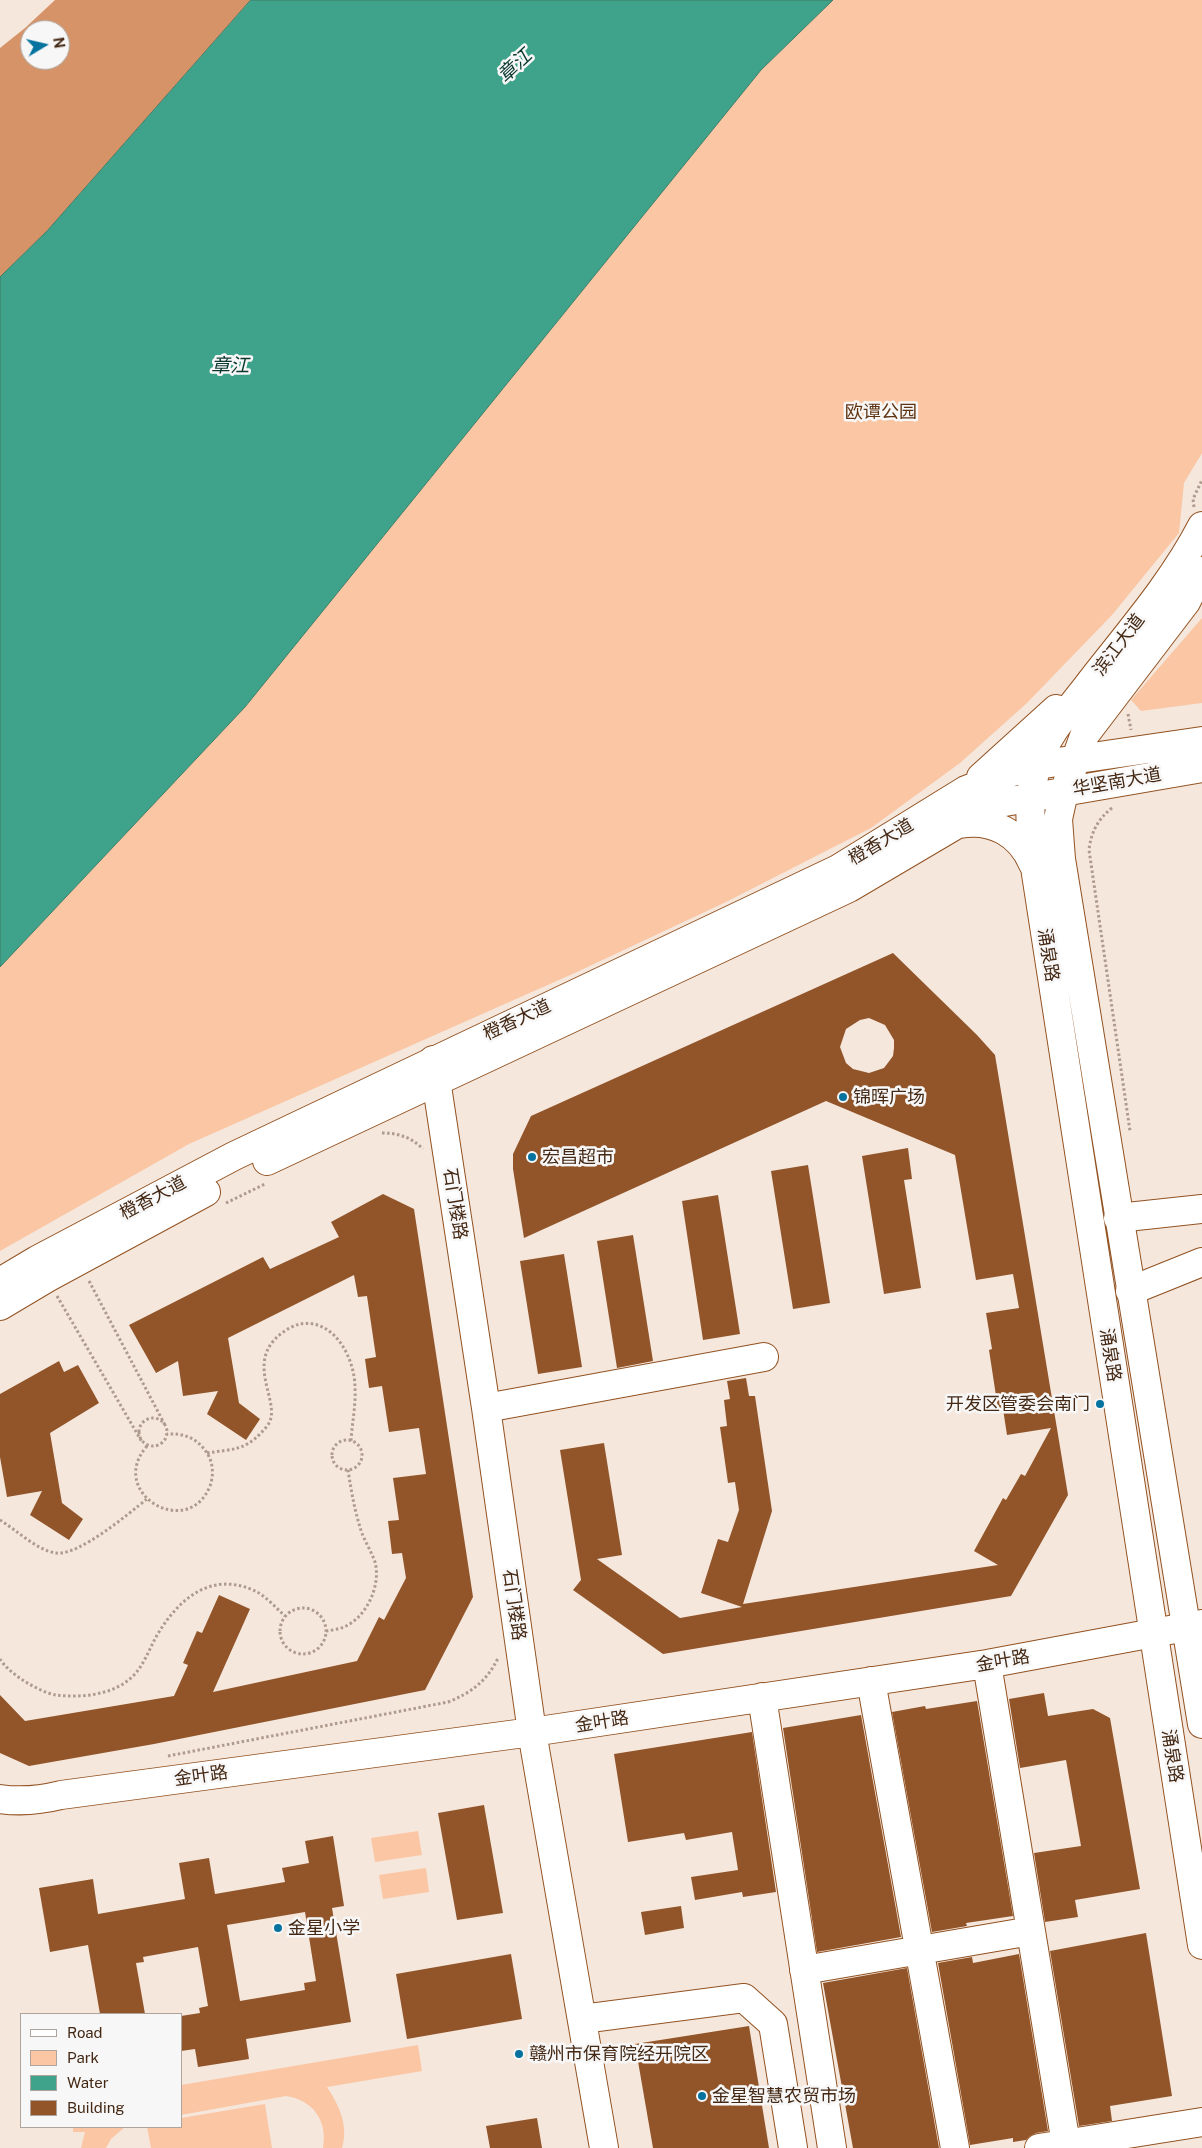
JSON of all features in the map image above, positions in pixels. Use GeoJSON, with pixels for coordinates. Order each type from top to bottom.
{"type":"FeatureCollection","features":[{"type":"Feature","properties":{"kind":"main road","name":"滨江大道"},"geometry":{"type":"LineString","coordinates":[[1036,765],[1050,736],[1166,585],[1189,551],[1199,520]]}},
{"type":"Feature","properties":{"kind":"main road","name":"滨江大道"},"geometry":{"type":"LineString","coordinates":[[1075,759],[1084,736],[1186,602],[1202,571]]}},
{"type":"Feature","properties":{"kind":"main road"},"geometry":{"type":"LineString","coordinates":[[966,790],[1041,724],[1120,643]]}},
{"type":"Feature","properties":{"kind":"main road","name":"华坚南大道"},"geometry":{"type":"LineString","coordinates":[[1036,765],[1202,741]]}},
{"type":"Feature","properties":{"kind":"main road","name":"涌泉路"},"geometry":{"type":"LineString","coordinates":[[1075,759],[1058,818],[1060,852],[1130,1291],[1195,1625],[1202,1724]]}},
{"type":"Feature","properties":{"kind":"main road","name":"涌泉路"},"geometry":{"type":"LineString","coordinates":[[1036,765],[1029,819],[1036,874],[1202,1945]]}},
{"type":"Feature","properties":{"kind":"main road","name":"橙香大道"},"geometry":{"type":"LineString","coordinates":[[0,1306],[52,1286],[241,1173],[434,1071],[838,869],[966,790],[1036,765]]}},
{"type":"Feature","properties":{"kind":"main road","name":"华坚南大道"},"geometry":{"type":"LineString","coordinates":[[1032,796],[1202,768]]}},
{"type":"Feature","properties":{"kind":"main road","name":"橙香大道"},"geometry":{"type":"LineString","coordinates":[[0,1282],[36,1260],[234,1156],[434,1071],[849,888],[958,824],[999,803],[1032,796]]}},
{"type":"Feature","properties":{"kind":"main road"},"geometry":{"type":"LineString","coordinates":[[958,824],[980,822],[1002,828],[1012,835],[1027,852],[1036,874]]}},
{"type":"Feature","properties":{"kind":"main road","name":"石门楼路"},"geometry":{"type":"LineString","coordinates":[[434,1071],[486,1408],[532,1732],[604,2148]]}},
{"type":"Feature","properties":{"kind":"main road"},"geometry":{"type":"LineString","coordinates":[[1118,1218],[1202,1209]]}},
{"type":"Feature","properties":{"kind":"main road"},"geometry":{"type":"LineString","coordinates":[[1130,1291],[1202,1262]]}},
{"type":"Feature","properties":{"kind":"main road"},"geometry":{"type":"LineString","coordinates":[[486,1408],[764,1357]]}},
{"type":"Feature","properties":{"kind":"main road","name":"金叶路"},"geometry":{"type":"LineString","coordinates":[[0,1799],[16,1801],[46,1799],[61,1795],[532,1732],[987,1664],[1195,1625]]}},
{"type":"Feature","properties":{"kind":"main road"},"geometry":{"type":"LineString","coordinates":[[987,1664],[1066,2144]]}},
{"type":"Feature","properties":{"kind":"main road"},"geometry":{"type":"LineString","coordinates":[[871,1681],[955,2148]]}},
{"type":"Feature","properties":{"kind":"main road"},"geometry":{"type":"LineString","coordinates":[[762,1697],[832,2148]]}},
{"type":"Feature","properties":{"kind":"main road"},"geometry":{"type":"LineString","coordinates":[[804,1970],[1031,1931]]}},
{"type":"Feature","properties":{"kind":"main road"},"geometry":{"type":"LineString","coordinates":[[582,2019],[744,1998],[773,2024],[793,2148]]}},
{"type":"Feature","properties":{"kind":"main road"},"geometry":{"type":"LineString","coordinates":[[1039,2148],[1066,2144],[1125,2141],[1202,2122]]}},
{"type":"Feature","properties":{"kind":"path"},"geometry":{"type":"LineString","coordinates":[[1199,520],[1193,499],[1202,480]]}},
{"type":"Feature","properties":{"kind":"path"},"geometry":{"type":"LineString","coordinates":[[1116,805],[1104,815],[1092,832],[1089,850],[1132,1140]]}},
{"type":"Feature","properties":{"kind":"path"},"geometry":{"type":"LineString","coordinates":[[373,1132],[398,1134],[416,1142],[426,1153]]}},
{"type":"Feature","properties":{"kind":"path"},"geometry":{"type":"LineString","coordinates":[[218,1207],[270,1181]]}},
{"type":"Feature","properties":{"kind":"path"},"geometry":{"type":"LineString","coordinates":[[52,1286],[142,1442],[147,1446],[159,1446],[164,1443],[167,1434],[165,1425],[83,1269]]}},
{"type":"Feature","properties":{"kind":"path"},"geometry":{"type":"LineString","coordinates":[[207,1453],[240,1448],[250,1444],[269,1423],[272,1411],[264,1365],[268,1349],[276,1337],[292,1326],[308,1323],[325,1326],[339,1340],[350,1364],[356,1386],[351,1441]]}},
{"type":"Feature","properties":{"kind":"path"},"geometry":{"type":"LineString","coordinates":[[142,1442],[139,1428],[143,1422],[149,1418],[156,1418],[165,1425]]}},
{"type":"Feature","properties":{"kind":"path"},"geometry":{"type":"LineString","coordinates":[[147,1446],[138,1460],[136,1471],[137,1481],[147,1500],[155,1506],[173,1511],[183,1510],[200,1501],[210,1485],[212,1475],[212,1465],[207,1453],[200,1444],[187,1436],[167,1434]]}},
{"type":"Feature","properties":{"kind":"path"},"geometry":{"type":"LineString","coordinates":[[351,1441],[360,1448],[362,1454],[358,1466],[348,1470],[340,1469],[336,1465],[332,1453],[339,1443],[351,1441]]}},
{"type":"Feature","properties":{"kind":"path"},"geometry":{"type":"LineString","coordinates":[[326,1631],[348,1625],[362,1614],[372,1597],[376,1580],[376,1564],[370,1546],[360,1530],[348,1470]]}},
{"type":"Feature","properties":{"kind":"path"},"geometry":{"type":"LineString","coordinates":[[0,1520],[40,1547],[57,1553],[90,1542],[147,1500]]}},
{"type":"Feature","properties":{"kind":"path"},"geometry":{"type":"LineString","coordinates":[[0,1659],[23,1680],[45,1693],[74,1697],[92,1695],[118,1688],[134,1675],[146,1660],[158,1632],[177,1608],[193,1593],[207,1586],[235,1584],[254,1590],[285,1616]]}},
{"type":"Feature","properties":{"kind":"path"},"geometry":{"type":"LineString","coordinates":[[308,1608],[321,1617],[326,1631],[325,1638],[316,1650],[310,1653],[296,1653],[288,1649],[282,1642],[280,1633],[285,1616],[292,1611],[308,1608]]}},
{"type":"Feature","properties":{"kind":"path"},"geometry":{"type":"LineString","coordinates":[[160,1757],[448,1702],[464,1696],[481,1684],[498,1659],[498,1652]]}},
{"type":"Feature","properties":{"kind":"green space","name":"欧谭公园"},"geometry":{"type":"Polygon","coordinates":[[[833,0],[1202,0],[1202,453],[1184,483],[1179,533],[1112,615],[1027,703],[960,763],[871,828],[726,902],[577,972],[189,1144],[0,1251],[0,967],[245,707],[761,70],[833,0]]]}},
{"type":"Feature","properties":{"kind":"green space"},"geometry":{"type":"Polygon","coordinates":[[[1202,618],[1202,703],[1141,711],[1131,700],[1202,618]]]}},
{"type":"Feature","properties":{"kind":"green space"},"geometry":{"type":"Polygon","coordinates":[[[418,1831],[422,1855],[375,1862],[371,1838],[418,1831]]]}},
{"type":"Feature","properties":{"kind":"green space"},"geometry":{"type":"Polygon","coordinates":[[[426,1868],[429,1892],[383,1899],[379,1875],[426,1868]]]}},
{"type":"Feature","properties":{"kind":"green space"},"geometry":{"type":"Polygon","coordinates":[[[418,2045],[422,2071],[327,2087],[342,2116],[344,2140],[342,2148],[323,2148],[324,2138],[321,2121],[311,2107],[296,2098],[286,2096],[182,2115],[182,2085],[418,2045]]]}},
{"type":"Feature","properties":{"kind":"green space"},"geometry":{"type":"Polygon","coordinates":[[[265,2104],[272,2148],[151,2148],[147,2128],[182,2128],[182,2118],[265,2104]]]}},
{"type":"Feature","properties":{"kind":"green space"},"geometry":{"type":"Polygon","coordinates":[[[73,2128],[124,2128],[111,2139],[106,2148],[81,2148],[85,2132],[73,2132],[73,2128]]]}},
{"type":"Feature","properties":{"kind":"shaded area"},"geometry":{"type":"Polygon","coordinates":[[[55,0],[251,0],[47,231],[0,277],[0,48],[20,32],[20,70],[70,70],[70,20],[34,20],[55,0]]]}},
{"type":"Feature","properties":{"kind":"water","name":"章江"},"geometry":{"type":"Polygon","coordinates":[[[251,0],[833,0],[761,70],[245,707],[0,967],[0,277],[47,231],[251,0]]]}},
{"type":"Feature","properties":{"kind":"building"},"geometry":{"type":"Polygon","coordinates":[[[893,953],[977,1035],[995,1055],[1068,1495],[1011,1596],[663,1654],[573,1590],[581,1580],[560,1450],[604,1443],[622,1555],[597,1559],[680,1618],[742,1607],[701,1593],[718,1539],[728,1542],[739,1510],[735,1482],[728,1483],[720,1427],[727,1426],[724,1400],[730,1399],[727,1381],[746,1378],[749,1396],[755,1396],[772,1511],[743,1604],[998,1565],[974,1551],[1003,1498],[1006,1500],[1021,1474],[1025,1476],[1051,1428],[1007,1435],[1003,1409],[998,1409],[989,1350],[992,1349],[986,1313],[1019,1308],[1013,1274],[976,1280],[955,1155],[826,1101],[524,1238],[513,1169],[513,1154],[531,1116],[893,953]],[[869,1018],[860,1020],[846,1029],[840,1047],[846,1063],[853,1069],[869,1073],[884,1068],[893,1056],[894,1048],[894,1040],[885,1025],[869,1018]]]}},
{"type":"Feature","properties":{"kind":"building"},"geometry":{"type":"Polygon","coordinates":[[[908,1148],[912,1179],[904,1180],[921,1288],[884,1294],[862,1156],[908,1148]]]}},
{"type":"Feature","properties":{"kind":"building"},"geometry":{"type":"Polygon","coordinates":[[[808,1165],[830,1303],[793,1309],[771,1171],[808,1165]]]}},
{"type":"Feature","properties":{"kind":"building"},"geometry":{"type":"Polygon","coordinates":[[[383,1194],[414,1209],[473,1597],[425,1690],[154,1744],[29,1766],[0,1753],[0,1695],[25,1721],[174,1696],[188,1665],[183,1663],[197,1631],[202,1633],[219,1595],[250,1609],[213,1692],[357,1661],[379,1617],[384,1620],[406,1578],[402,1553],[392,1554],[388,1521],[399,1520],[393,1478],[426,1474],[419,1428],[389,1432],[382,1386],[369,1388],[365,1359],[376,1357],[367,1296],[358,1297],[354,1275],[228,1338],[239,1403],[260,1419],[246,1440],[207,1414],[218,1391],[183,1396],[178,1361],[156,1373],[129,1325],[263,1257],[270,1269],[339,1237],[331,1222],[383,1194]]]}},
{"type":"Feature","properties":{"kind":"building"},"geometry":{"type":"Polygon","coordinates":[[[718,1195],[740,1334],[703,1340],[682,1201],[718,1195]]]}},
{"type":"Feature","properties":{"kind":"building"},"geometry":{"type":"Polygon","coordinates":[[[633,1235],[653,1361],[617,1368],[597,1241],[633,1235]]]}},
{"type":"Feature","properties":{"kind":"building"},"geometry":{"type":"Polygon","coordinates":[[[564,1254],[582,1367],[538,1374],[520,1261],[564,1254]]]}},
{"type":"Feature","properties":{"kind":"building"},"geometry":{"type":"Polygon","coordinates":[[[59,1361],[64,1372],[78,1365],[99,1403],[50,1433],[62,1503],[83,1519],[69,1540],[30,1515],[42,1491],[7,1497],[0,1457],[0,1394],[59,1361]]]}},
{"type":"Feature","properties":{"kind":"building"},"geometry":{"type":"Polygon","coordinates":[[[1044,1693],[1048,1716],[1093,1709],[1110,1718],[1140,1889],[1075,1900],[1078,1917],[1045,1922],[1034,1853],[1081,1846],[1066,1760],[1020,1768],[1009,1699],[1044,1693]]]}},
{"type":"Feature","properties":{"kind":"building"},"geometry":{"type":"Polygon","coordinates":[[[977,1701],[1013,1916],[966,1923],[967,1926],[932,1932],[892,1712],[925,1706],[926,1709],[977,1701]]]}},
{"type":"Feature","properties":{"kind":"building"},"geometry":{"type":"Polygon","coordinates":[[[861,1715],[901,1937],[817,1952],[783,1728],[861,1715]]]}},
{"type":"Feature","properties":{"kind":"building"},"geometry":{"type":"Polygon","coordinates":[[[752,1732],[776,1892],[743,1897],[742,1892],[695,1900],[691,1877],[738,1870],[732,1832],[686,1840],[684,1833],[628,1842],[614,1754],[752,1732]]]}},
{"type":"Feature","properties":{"kind":"building"},"geometry":{"type":"Polygon","coordinates":[[[484,1805],[503,1913],[457,1920],[438,1813],[484,1805]]]}},
{"type":"Feature","properties":{"kind":"building"},"geometry":{"type":"Polygon","coordinates":[[[333,1836],[344,1906],[332,1908],[351,2022],[246,2039],[249,2059],[198,2067],[195,2049],[182,2051],[182,2016],[200,2013],[199,2008],[208,2006],[198,1947],[143,1957],[144,1962],[136,1963],[145,2013],[100,2013],[88,1945],[50,1952],[39,1888],[93,1879],[98,1914],[185,1899],[179,1863],[209,1858],[215,1894],[285,1882],[282,1868],[309,1863],[305,1841],[333,1836]],[[305,1912],[227,1925],[240,2001],[305,1990],[304,1983],[316,1981],[305,1912]]]}},
{"type":"Feature","properties":{"kind":"building"},"geometry":{"type":"Polygon","coordinates":[[[681,1906],[684,1928],[645,1935],[641,1912],[681,1906]]]}},
{"type":"Feature","properties":{"kind":"building"},"geometry":{"type":"Polygon","coordinates":[[[1146,1933],[1172,2096],[1110,2106],[1112,2121],[1079,2126],[1050,1951],[1146,1933]]]}},
{"type":"Feature","properties":{"kind":"building"},"geometry":{"type":"Polygon","coordinates":[[[511,1954],[522,2019],[407,2039],[396,1974],[511,1954]]]}},
{"type":"Feature","properties":{"kind":"building"},"geometry":{"type":"Polygon","coordinates":[[[1019,1954],[1048,2131],[1036,2133],[1026,2140],[1013,2142],[1013,2138],[970,2145],[938,1963],[972,1957],[973,1963],[1019,1954]]]}},
{"type":"Feature","properties":{"kind":"building"},"geometry":{"type":"Polygon","coordinates":[[[907,1968],[939,2148],[853,2148],[823,1983],[907,1968]]]}},
{"type":"Feature","properties":{"kind":"building","name":"金星智慧农贸市场"},"geometry":{"type":"Polygon","coordinates":[[[749,2026],[769,2148],[653,2148],[635,2044],[749,2026]]]}},
{"type":"Feature","properties":{"kind":"building"},"geometry":{"type":"Polygon","coordinates":[[[537,2118],[542,2148],[490,2148],[486,2126],[537,2118]]]}},
{"type":"Feature","properties":{"kind":"place","name":"锦晖广场"},"geometry":{"type":"Point","coordinates":[843,1097]}},
{"type":"Feature","properties":{"kind":"place","name":"宏昌超市"},"geometry":{"type":"Point","coordinates":[532,1157]}},
{"type":"Feature","properties":{"kind":"place","name":"开发区管委会南门"},"geometry":{"type":"Point","coordinates":[1100,1404]}},
{"type":"Feature","properties":{"kind":"place","name":"金星小学"},"geometry":{"type":"Point","coordinates":[278,1928]}},
{"type":"Feature","properties":{"kind":"place","name":"赣州市保育院经开院区"},"geometry":{"type":"Point","coordinates":[519,2054]}},
{"type":"Feature","properties":{"kind":"place","name":"金星智慧农贸市场"},"geometry":{"type":"Point","coordinates":[702,2096]}}]}
